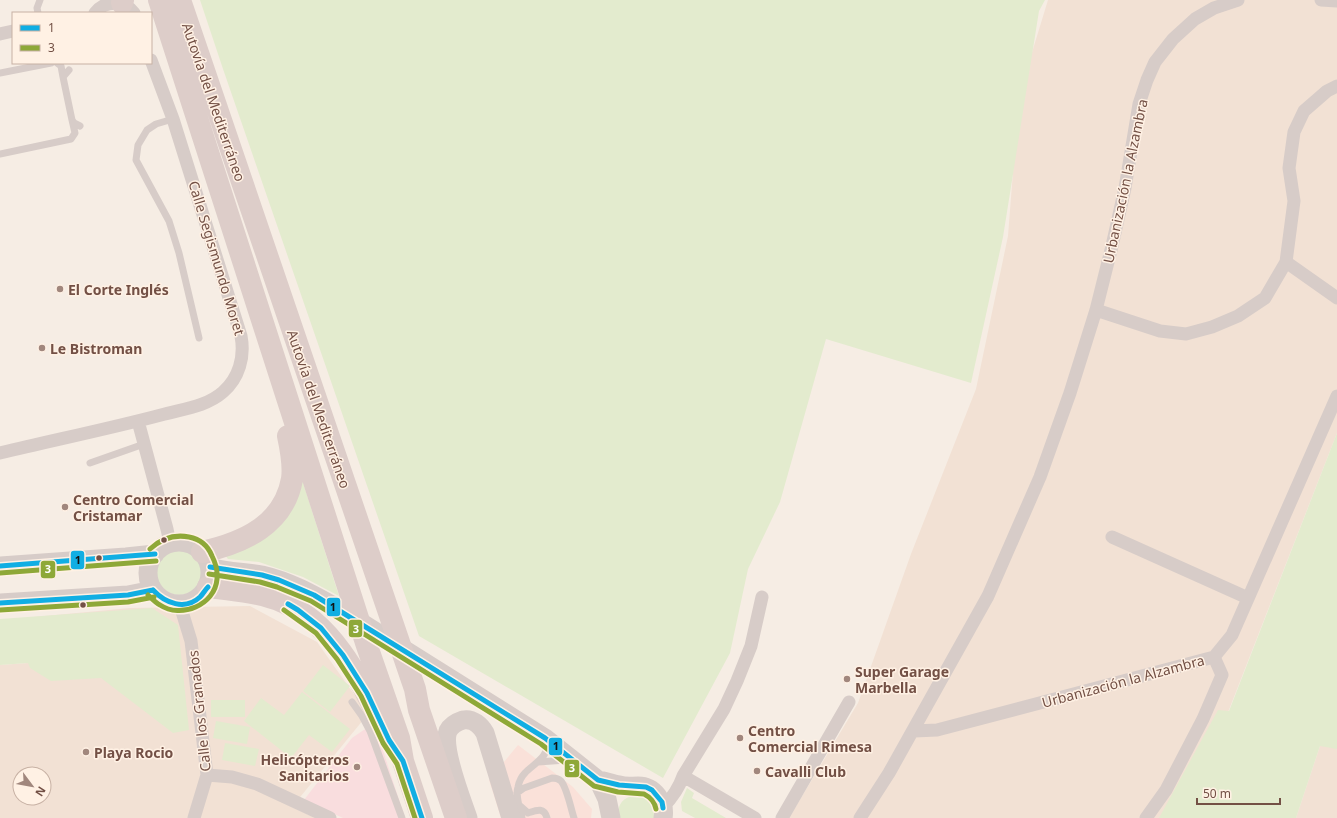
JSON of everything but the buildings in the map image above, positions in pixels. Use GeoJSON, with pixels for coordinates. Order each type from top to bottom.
{"type":"FeatureCollection","features":[{"type":"Feature","properties":{"kind":"highway","name":"Autovía del Mediterráneo"},"geometry":{"type":"LineString","coordinates":[[159,0],[310,471],[367,646],[399,738],[403,761],[422,818]]}},
{"type":"Feature","properties":{"kind":"highway","name":"Autovía del Mediterráneo"},"geometry":{"type":"LineString","coordinates":[[180,0],[416,689],[419,710],[456,818]]}},
{"type":"Feature","properties":{"kind":"highway"},"geometry":{"type":"LineString","coordinates":[[290,406],[287,430],[292,466],[292,480],[286,498],[278,512],[259,531],[223,547],[207,569],[251,592],[282,602],[298,610],[321,628],[343,655],[367,693],[384,725],[389,740],[403,761]]}},
{"type":"Feature","properties":{"kind":"highway"},"geometry":{"type":"LineString","coordinates":[[416,689],[427,706],[443,751],[450,765]]}},
{"type":"Feature","properties":{"kind":"street","name":"Urbanización la Alzambra"},"geometry":{"type":"LineString","coordinates":[[889,773],[988,596],[1040,477],[1070,393],[1096,310],[1125,188],[1139,104],[1155,62],[1173,39],[1195,19],[1214,8],[1238,0]]}},
{"type":"Feature","properties":{"kind":"street"},"geometry":{"type":"LineString","coordinates":[[1321,0],[1337,1]]}},
{"type":"Feature","properties":{"kind":"street"},"geometry":{"type":"LineString","coordinates":[[96,12],[103,5],[109,3],[126,5]]}},
{"type":"Feature","properties":{"kind":"street"},"geometry":{"type":"LineString","coordinates":[[0,34],[12,31]]}},
{"type":"Feature","properties":{"kind":"street","name":"Calle Segismundo Moret"},"geometry":{"type":"LineString","coordinates":[[0,453],[138,421],[203,404],[215,398],[224,391],[239,370],[243,352],[241,336],[173,119],[152,63]]}},
{"type":"Feature","properties":{"kind":"street"},"geometry":{"type":"LineString","coordinates":[[1096,310],[1160,331],[1186,334],[1205,329],[1238,316],[1264,298],[1286,262],[1294,201],[1289,168],[1294,132],[1304,111],[1327,90],[1337,86]]}},
{"type":"Feature","properties":{"kind":"street"},"geometry":{"type":"LineString","coordinates":[[1286,262],[1337,298]]}},
{"type":"Feature","properties":{"kind":"street","name":"Urbanización la Alzambra"},"geometry":{"type":"LineString","coordinates":[[914,730],[937,730],[1214,657],[1232,635],[1337,396]]}},
{"type":"Feature","properties":{"kind":"street"},"geometry":{"type":"LineString","coordinates":[[0,566],[126,557],[162,549],[181,542],[193,545],[207,569],[200,596],[190,603],[180,605],[172,604],[158,597],[148,579],[150,562],[162,549],[167,529],[138,421]]}},
{"type":"Feature","properties":{"kind":"street"},"geometry":{"type":"LineString","coordinates":[[1112,537],[1248,598]]}},
{"type":"Feature","properties":{"kind":"street"},"geometry":{"type":"LineString","coordinates":[[207,569],[262,575],[279,580],[314,595],[545,738],[598,780],[604,790],[611,815]]}},
{"type":"Feature","properties":{"kind":"street"},"geometry":{"type":"LineString","coordinates":[[0,603],[128,595],[153,590]]}},
{"type":"Feature","properties":{"kind":"street"},"geometry":{"type":"LineString","coordinates":[[666,811],[680,781],[724,709],[737,681],[752,646],[762,597]]}},
{"type":"Feature","properties":{"kind":"street","name":"Calle los Granados"},"geometry":{"type":"LineString","coordinates":[[180,605],[191,641],[207,774],[194,818]]}},
{"type":"Feature","properties":{"kind":"street"},"geometry":{"type":"LineString","coordinates":[[1146,818],[1166,790],[1203,719],[1222,676],[1214,657]]}},
{"type":"Feature","properties":{"kind":"street"},"geometry":{"type":"LineString","coordinates":[[782,818],[849,702]]}},
{"type":"Feature","properties":{"kind":"street"},"geometry":{"type":"LineString","coordinates":[[468,818],[450,765],[446,741],[451,726],[464,720],[471,721],[481,726],[486,733],[515,811]]}},
{"type":"Feature","properties":{"kind":"street"},"geometry":{"type":"LineString","coordinates":[[860,818],[889,773]]}},
{"type":"Feature","properties":{"kind":"street"},"geometry":{"type":"LineString","coordinates":[[868,818],[889,773]]}},
{"type":"Feature","properties":{"kind":"street"},"geometry":{"type":"LineString","coordinates":[[207,774],[232,777],[257,784],[330,818]]}},
{"type":"Feature","properties":{"kind":"street"},"geometry":{"type":"LineString","coordinates":[[598,780],[630,787]]}},
{"type":"Feature","properties":{"kind":"street"},"geometry":{"type":"LineString","coordinates":[[680,781],[755,818]]}},
{"type":"Feature","properties":{"kind":"street"},"geometry":{"type":"LineString","coordinates":[[611,815],[612,804],[616,796],[622,790],[638,786],[646,787],[652,790],[666,811]]}},
{"type":"Feature","properties":{"kind":"lane"},"geometry":{"type":"LineString","coordinates":[[38,12],[37,8],[40,0]]}},
{"type":"Feature","properties":{"kind":"lane"},"geometry":{"type":"LineString","coordinates":[[0,73],[47,64]]}},
{"type":"Feature","properties":{"kind":"lane"},"geometry":{"type":"LineString","coordinates":[[0,154],[71,139],[75,133],[64,77],[61,66],[58,64]]}},
{"type":"Feature","properties":{"kind":"lane"},"geometry":{"type":"LineString","coordinates":[[64,77],[69,70]]}},
{"type":"Feature","properties":{"kind":"lane"},"geometry":{"type":"LineString","coordinates":[[173,119],[156,124],[147,130],[138,145],[136,160],[169,221],[179,253],[199,338]]}},
{"type":"Feature","properties":{"kind":"lane"},"geometry":{"type":"LineString","coordinates":[[72,120],[80,126]]}},
{"type":"Feature","properties":{"kind":"lane"},"geometry":{"type":"LineString","coordinates":[[90,462],[144,444]]}},
{"type":"Feature","properties":{"kind":"lane"},"geometry":{"type":"LineString","coordinates":[[352,702],[370,731],[402,818]]}},
{"type":"Feature","properties":{"kind":"lane"},"geometry":{"type":"LineString","coordinates":[[515,811],[520,781],[525,773],[538,762],[547,748],[548,744],[545,738]]}},
{"type":"Feature","properties":{"kind":"lane"},"geometry":{"type":"LineString","coordinates":[[538,762],[574,760]]}},
{"type":"Feature","properties":{"kind":"lane"},"geometry":{"type":"LineString","coordinates":[[517,794],[524,788],[556,778],[563,785],[574,818]]}},
{"type":"Feature","properties":{"kind":"lane"},"geometry":{"type":"LineString","coordinates":[[515,811],[528,813],[536,810],[542,810],[546,813],[548,818]]}},
{"type":"Feature","properties":{"kind":"lane"},"geometry":{"type":"LineString","coordinates":[[515,811],[522,818]]}},
{"type":"Feature","properties":{"kind":"shaded area"},"geometry":{"type":"Polygon","coordinates":[[[1048,0],[1337,0],[1337,433],[1225,720],[1167,818],[789,818],[858,703],[911,554],[976,389],[1008,236],[1019,95],[1048,0]]]}},
{"type":"Feature","properties":{"kind":"shaded area"},"geometry":{"type":"Polygon","coordinates":[[[250,606],[317,642],[368,714],[292,807],[315,818],[0,818],[0,665],[28,663],[34,617],[130,608],[250,606]]]}},
{"type":"Feature","properties":{"kind":"shaded area"},"geometry":{"type":"Polygon","coordinates":[[[1337,694],[1337,818],[1296,818],[1320,746],[1337,694]]]}},
{"type":"Feature","properties":{"kind":"shaded area"},"geometry":{"type":"Polygon","coordinates":[[[374,723],[405,818],[343,818],[304,800],[352,738],[374,723]]]}},
{"type":"Feature","properties":{"kind":"shaded area"},"geometry":{"type":"Polygon","coordinates":[[[518,745],[573,787],[592,809],[591,818],[501,818],[489,780],[518,745]]]}},
{"type":"Feature","properties":{"kind":"green space"},"geometry":{"type":"Polygon","coordinates":[[[200,0],[1045,0],[1039,11],[1003,237],[971,383],[826,339],[780,502],[748,569],[730,653],[663,778],[419,636],[200,0]]]}},
{"type":"Feature","properties":{"kind":"green space"},"geometry":{"type":"Polygon","coordinates":[[[1337,433],[1337,749],[1320,746],[1296,818],[1159,818],[1218,710],[1229,711],[1337,433]]]}},
{"type":"Feature","properties":{"kind":"green space"},"geometry":{"type":"Polygon","coordinates":[[[299,470],[339,596],[303,577],[259,562],[228,559],[224,554],[255,539],[299,470]]]}},
{"type":"Feature","properties":{"kind":"green space"},"geometry":{"type":"Polygon","coordinates":[[[174,549],[184,549],[192,553],[198,559],[202,567],[202,577],[198,585],[192,591],[184,595],[174,595],[166,591],[160,585],[156,577],[156,567],[160,559],[166,553],[174,549]]]}},
{"type":"Feature","properties":{"kind":"green space"},"geometry":{"type":"Polygon","coordinates":[[[152,608],[178,625],[189,730],[173,733],[101,678],[51,681],[30,668],[28,663],[0,665],[0,619],[152,608]]]}},
{"type":"Feature","properties":{"kind":"green space"},"geometry":{"type":"Polygon","coordinates":[[[323,665],[350,686],[330,712],[303,691],[323,665]]]}},
{"type":"Feature","properties":{"kind":"green space"},"geometry":{"type":"Polygon","coordinates":[[[302,692],[350,729],[332,752],[309,735],[291,758],[244,721],[261,698],[284,715],[302,692]]]}},
{"type":"Feature","properties":{"kind":"green space"},"geometry":{"type":"Polygon","coordinates":[[[211,700],[245,700],[245,717],[211,717],[211,700]]]}},
{"type":"Feature","properties":{"kind":"green space"},"geometry":{"type":"Polygon","coordinates":[[[216,721],[250,727],[247,744],[213,738],[216,721]]]}},
{"type":"Feature","properties":{"kind":"green space"},"geometry":{"type":"Polygon","coordinates":[[[225,743],[259,749],[255,766],[222,760],[225,743]]]}},
{"type":"Feature","properties":{"kind":"green space"},"geometry":{"type":"Polygon","coordinates":[[[687,788],[694,793],[692,798],[726,818],[695,818],[682,811],[681,802],[687,788]]]}},
{"type":"Feature","properties":{"kind":"green space"},"geometry":{"type":"Polygon","coordinates":[[[635,795],[644,797],[650,802],[654,813],[654,818],[618,818],[618,809],[621,803],[630,796],[635,795]]]}},
{"type":"Feature","properties":{"kind":"transit line","name":"3"},"geometry":{"type":"LineString","coordinates":[[148,595],[157,603],[168,609],[187,610],[196,607],[210,596],[215,588],[217,579],[216,564],[206,546],[197,539],[184,536],[168,538],[159,542],[150,549]]}},
{"type":"Feature","properties":{"kind":"transit line","name":"1"},"geometry":{"type":"LineString","coordinates":[[0,566],[155,554]]}},
{"type":"Feature","properties":{"kind":"transit line","name":"3"},"geometry":{"type":"LineString","coordinates":[[0,573],[156,561]]}},
{"type":"Feature","properties":{"kind":"transit line","name":"1"},"geometry":{"type":"LineString","coordinates":[[210,567],[262,575],[279,580],[314,595],[545,738],[598,780],[619,785],[646,787],[652,790],[662,802],[663,808]]}},
{"type":"Feature","properties":{"kind":"transit line","name":"3"},"geometry":{"type":"LineString","coordinates":[[209,574],[260,582],[277,587],[311,601],[541,744],[594,786],[618,792],[644,794],[652,800],[656,809]]}},
{"type":"Feature","properties":{"kind":"transit line","name":"1"},"geometry":{"type":"LineString","coordinates":[[153,590],[169,602],[175,604],[188,604],[200,597],[208,587]]}},
{"type":"Feature","properties":{"kind":"transit line","name":"1"},"geometry":{"type":"LineString","coordinates":[[0,603],[128,595],[153,590]]}},
{"type":"Feature","properties":{"kind":"transit line","name":"3"},"geometry":{"type":"LineString","coordinates":[[0,610],[128,602],[154,597]]}},
{"type":"Feature","properties":{"kind":"transit line","name":"1"},"geometry":{"type":"LineString","coordinates":[[288,604],[321,628],[343,655],[367,693],[389,740],[403,761],[422,818]]}},
{"type":"Feature","properties":{"kind":"transit line","name":"3"},"geometry":{"type":"LineString","coordinates":[[284,610],[316,633],[337,659],[361,696],[383,743],[397,764],[415,818]]}},
{"type":"Feature","properties":{"kind":"place","name":"El Corte Inglés"},"geometry":{"type":"Point","coordinates":[60,289]}},
{"type":"Feature","properties":{"kind":"place","name":"Le Bistroman"},"geometry":{"type":"Point","coordinates":[42,348]}},
{"type":"Feature","properties":{"kind":"place","name":"Centro Comercial Cristamar"},"geometry":{"type":"Point","coordinates":[65,507]}},
{"type":"Feature","properties":{"kind":"place","name":"Super Garage Marbella"},"geometry":{"type":"Point","coordinates":[847,679]}},
{"type":"Feature","properties":{"kind":"place","name":"Centro Comercial Rimesa"},"geometry":{"type":"Point","coordinates":[740,738]}},
{"type":"Feature","properties":{"kind":"place","name":"Playa Rocio"},"geometry":{"type":"Point","coordinates":[86,752]}},
{"type":"Feature","properties":{"kind":"place","name":"Helicópteros Sanitarios"},"geometry":{"type":"Point","coordinates":[357,767]}},
{"type":"Feature","properties":{"kind":"place","name":"Cavalli Club"},"geometry":{"type":"Point","coordinates":[757,771]}}]}
